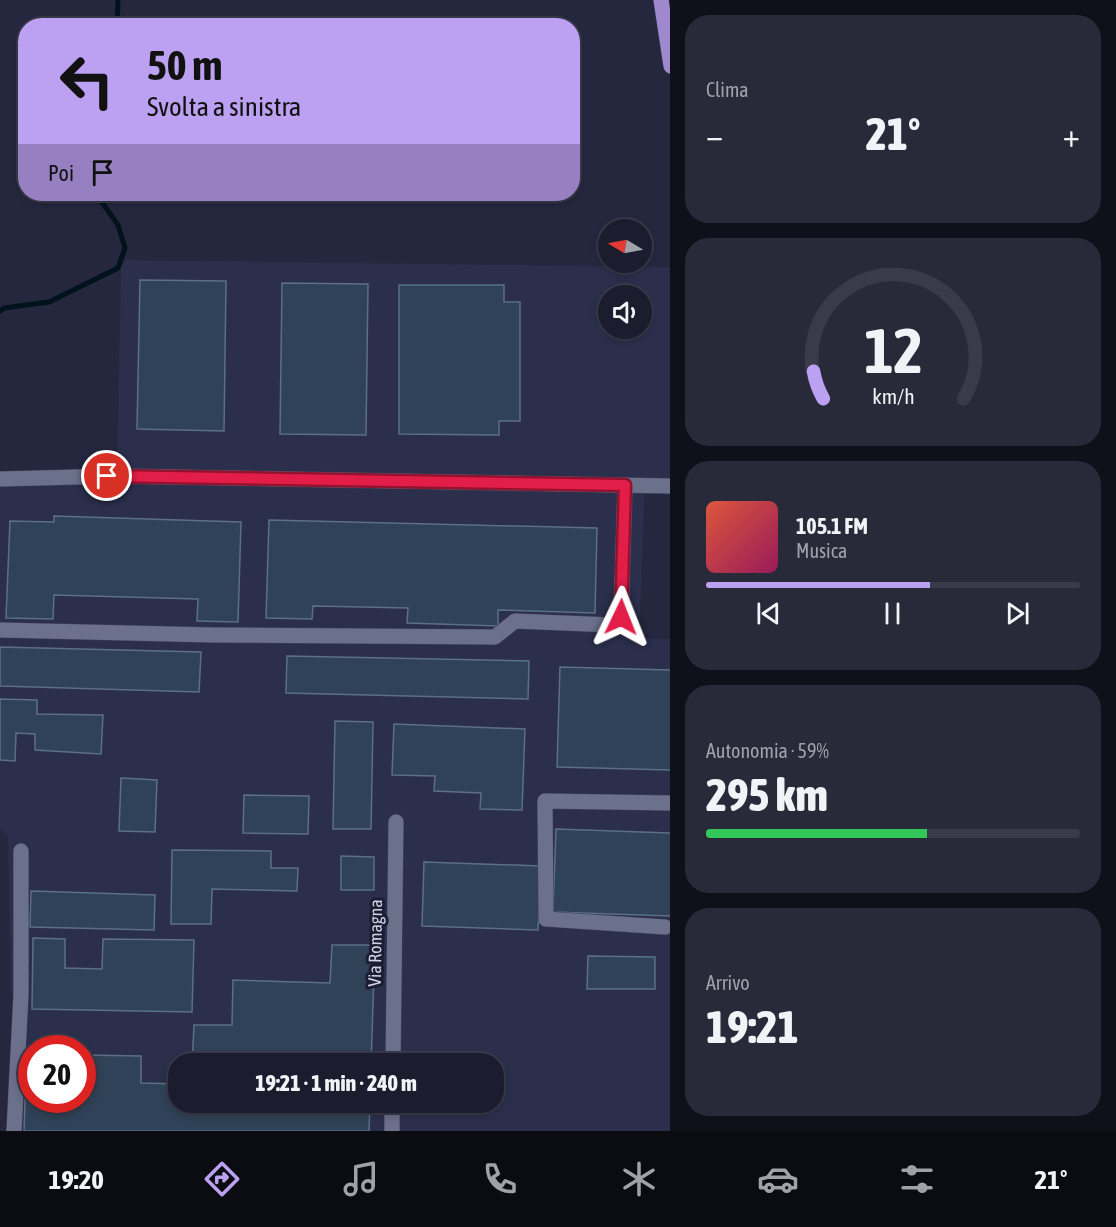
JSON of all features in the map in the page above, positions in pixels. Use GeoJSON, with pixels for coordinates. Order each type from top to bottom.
{"type":"FeatureCollection","features":[{"type":"Feature","properties":{"kind":"main road"},"geometry":{"type":"LineString","coordinates":[[661,0],[670,66]]}},
{"type":"Feature","properties":{"kind":"lane"},"geometry":{"type":"LineString","coordinates":[[0,479],[117,476],[670,486]]}},
{"type":"Feature","properties":{"kind":"lane"},"geometry":{"type":"LineString","coordinates":[[0,630],[225,635],[495,637],[515,621],[612,625],[621,617],[625,485]]}},
{"type":"Feature","properties":{"kind":"lane"},"geometry":{"type":"LineString","coordinates":[[665,927],[546,919],[545,801],[670,803]]}},
{"type":"Feature","properties":{"kind":"lane","name":"Via Romagna"},"geometry":{"type":"LineString","coordinates":[[393,1053],[396,822]]}},
{"type":"Feature","properties":{"kind":"lane"},"geometry":{"type":"LineString","coordinates":[[14,1131],[21,994],[21,851]]}},
{"type":"Feature","properties":{"kind":"lane"},"geometry":{"type":"LineString","coordinates":[[392,1113],[392,1131]]}},
{"type":"Feature","properties":{"kind":"shaded area"},"geometry":{"type":"Polygon","coordinates":[[[126,260],[598,266],[598,273],[652,273],[652,267],[670,267],[670,486],[645,485],[639,638],[670,639],[670,1131],[14,1131],[18,1053],[18,1113],[96,1113],[96,1035],[19,1035],[21,994],[11,993],[8,836],[0,829],[0,479],[117,476],[121,268],[126,260]]]}},
{"type":"Feature","properties":{"kind":"building"},"geometry":{"type":"Polygon","coordinates":[[[140,280],[226,281],[224,431],[137,429],[140,280]]]}},
{"type":"Feature","properties":{"kind":"building"},"geometry":{"type":"Polygon","coordinates":[[[282,283],[368,284],[366,435],[280,434],[282,283]]]}},
{"type":"Feature","properties":{"kind":"building"},"geometry":{"type":"Polygon","coordinates":[[[399,285],[504,285],[504,302],[520,302],[520,421],[499,421],[499,435],[399,434],[399,285]]]}},
{"type":"Feature","properties":{"kind":"building"},"geometry":{"type":"Polygon","coordinates":[[[54,516],[241,522],[238,622],[197,621],[198,599],[54,595],[53,619],[6,618],[10,521],[54,522],[54,516]]]}},
{"type":"Feature","properties":{"kind":"building"},"geometry":{"type":"Polygon","coordinates":[[[269,520],[597,528],[595,613],[498,610],[498,626],[407,623],[408,608],[313,606],[312,619],[266,618],[269,520]]]}},
{"type":"Feature","properties":{"kind":"building"},"geometry":{"type":"Polygon","coordinates":[[[0,647],[201,652],[199,692],[0,686],[0,647]]]}},
{"type":"Feature","properties":{"kind":"building"},"geometry":{"type":"Polygon","coordinates":[[[287,656],[529,661],[528,699],[286,693],[287,656]]]}},
{"type":"Feature","properties":{"kind":"building"},"geometry":{"type":"Polygon","coordinates":[[[560,667],[670,670],[670,770],[557,767],[560,667]]]}},
{"type":"Feature","properties":{"kind":"building"},"geometry":{"type":"Polygon","coordinates":[[[0,699],[37,700],[37,714],[103,715],[101,754],[35,750],[35,734],[16,733],[15,761],[0,760],[0,699]]]}},
{"type":"Feature","properties":{"kind":"building"},"geometry":{"type":"Polygon","coordinates":[[[335,721],[373,722],[371,829],[333,829],[335,721]]]}},
{"type":"Feature","properties":{"kind":"building"},"geometry":{"type":"Polygon","coordinates":[[[394,724],[525,729],[522,810],[480,809],[481,793],[434,791],[435,776],[392,775],[394,724]]]}},
{"type":"Feature","properties":{"kind":"building"},"geometry":{"type":"Polygon","coordinates":[[[121,778],[157,780],[155,832],[119,831],[121,778]]]}},
{"type":"Feature","properties":{"kind":"building"},"geometry":{"type":"Polygon","coordinates":[[[244,795],[309,796],[308,834],[243,833],[244,795]]]}},
{"type":"Feature","properties":{"kind":"building"},"geometry":{"type":"Polygon","coordinates":[[[556,829],[670,833],[670,916],[553,912],[556,829]]]}},
{"type":"Feature","properties":{"kind":"building"},"geometry":{"type":"Polygon","coordinates":[[[172,850],[271,851],[271,868],[298,868],[297,891],[212,889],[211,924],[171,924],[172,850]]]}},
{"type":"Feature","properties":{"kind":"building"},"geometry":{"type":"Polygon","coordinates":[[[341,856],[374,857],[374,890],[341,890],[341,856]]]}},
{"type":"Feature","properties":{"kind":"building"},"geometry":{"type":"Polygon","coordinates":[[[424,862],[541,866],[538,930],[422,926],[424,862]]]}},
{"type":"Feature","properties":{"kind":"building"},"geometry":{"type":"Polygon","coordinates":[[[31,891],[155,895],[154,930],[30,927],[31,891]]]}},
{"type":"Feature","properties":{"kind":"building"},"geometry":{"type":"Polygon","coordinates":[[[33,938],[65,939],[65,968],[102,969],[103,939],[194,940],[192,1012],[32,1009],[33,938]]]}},
{"type":"Feature","properties":{"kind":"building"},"geometry":{"type":"Polygon","coordinates":[[[332,945],[375,945],[371,1053],[193,1053],[194,1025],[232,1025],[233,980],[330,983],[332,945]]]}},
{"type":"Feature","properties":{"kind":"building"},"geometry":{"type":"Polygon","coordinates":[[[588,956],[655,957],[655,989],[587,989],[588,956]]]}},
{"type":"Feature","properties":{"kind":"building"},"geometry":{"type":"Polygon","coordinates":[[[96,1055],[141,1056],[141,1083],[168,1084],[168,1113],[370,1113],[369,1131],[24,1131],[25,1113],[96,1113],[96,1055]]]}},
{"type":"Feature","properties":{"kind":"waterway"},"geometry":{"type":"LineString","coordinates":[[117,18],[118,0]]}},
{"type":"Feature","properties":{"kind":"waterway"},"geometry":{"type":"LineString","coordinates":[[0,311],[4,308],[49,302],[118,268],[125,248],[118,225],[101,201]]}},
{"type":"Feature","properties":{"kind":"route"},"geometry":{"type":"LineString","coordinates":[[107,476],[625,485],[621,617]]}}]}
